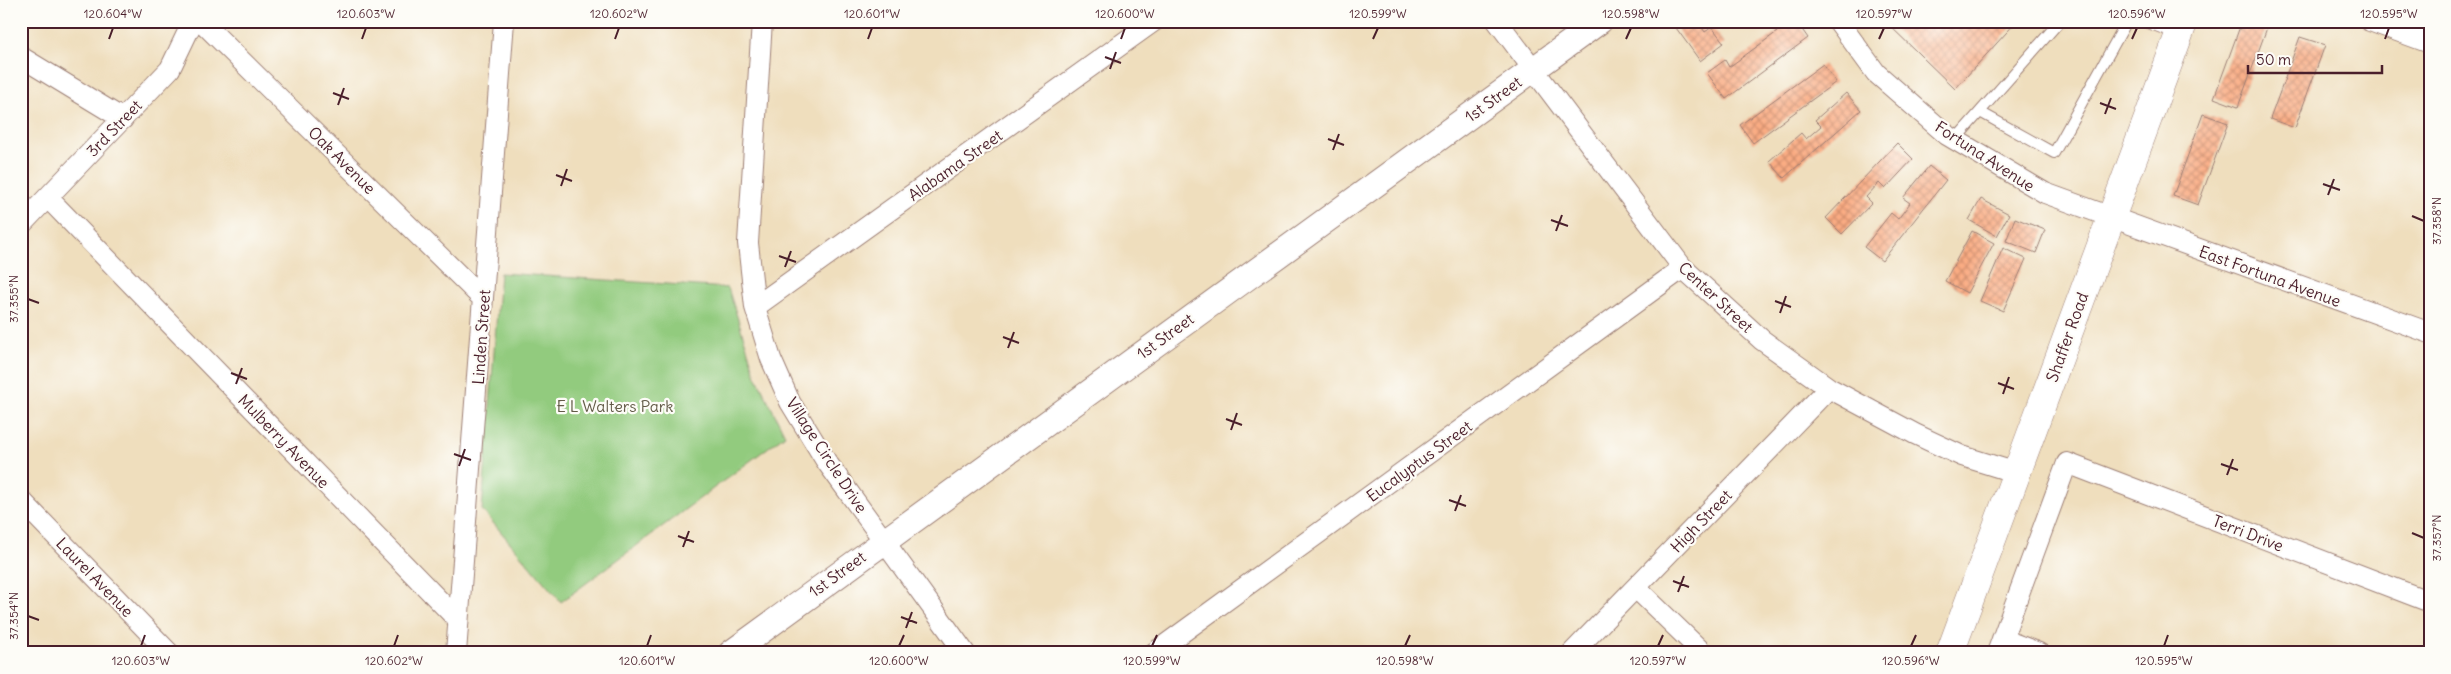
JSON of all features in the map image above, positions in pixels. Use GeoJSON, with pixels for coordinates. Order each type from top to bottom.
{"type":"FeatureCollection","features":[{"type":"Feature","properties":{"kind":"main road","name":"Shaffer Road"},"geometry":{"type":"LineString","coordinates":[[1950,653],[2182,28]]}},
{"type":"Feature","properties":{"kind":"street","name":"3rd Street"},"geometry":{"type":"LineString","coordinates":[[21,225],[170,69],[193,21]]}},
{"type":"Feature","properties":{"kind":"street","name":"Oak Avenue"},"geometry":{"type":"LineString","coordinates":[[201,21],[483,299]]}},
{"type":"Feature","properties":{"kind":"street","name":"Linden Street"},"geometry":{"type":"LineString","coordinates":[[456,653],[504,21]]}},
{"type":"Feature","properties":{"kind":"street","name":"Village Circle Drive"},"geometry":{"type":"LineString","coordinates":[[762,21],[748,243],[756,307],[771,359],[790,402],[826,461],[965,653]]}},
{"type":"Feature","properties":{"kind":"street","name":"Alabama Street"},"geometry":{"type":"LineString","coordinates":[[756,307],[1154,21]]}},
{"type":"Feature","properties":{"kind":"street","name":"Center Street"},"geometry":{"type":"LineString","coordinates":[[1497,21],[1532,70],[1683,268],[1762,340],[1829,388],[1915,434],[1962,456],[2017,473]]}},
{"type":"Feature","properties":{"kind":"street","name":"1st Street"},"geometry":{"type":"LineString","coordinates":[[730,653],[1600,21]]}},
{"type":"Feature","properties":{"kind":"street","name":"Fortuna Avenue"},"geometry":{"type":"LineString","coordinates":[[1838,21],[1876,73],[1955,140],[2044,193],[2112,218]]}},
{"type":"Feature","properties":{"kind":"street"},"geometry":{"type":"LineString","coordinates":[[2370,21],[2430,43]]}},
{"type":"Feature","properties":{"kind":"street"},"geometry":{"type":"LineString","coordinates":[[21,57],[123,119]]}},
{"type":"Feature","properties":{"kind":"street","name":"Mulberry Avenue"},"geometry":{"type":"LineString","coordinates":[[48,198],[458,620]]}},
{"type":"Feature","properties":{"kind":"street","name":"East Fortuna Avenue"},"geometry":{"type":"LineString","coordinates":[[2112,218],[2430,333]]}},
{"type":"Feature","properties":{"kind":"street","name":"Eucalyptus Street"},"geometry":{"type":"LineString","coordinates":[[1154,653],[1683,268]]}},
{"type":"Feature","properties":{"kind":"street","name":"High Street"},"geometry":{"type":"LineString","coordinates":[[1572,653],[1829,388]]}},
{"type":"Feature","properties":{"kind":"street","name":"Terri Drive"},"geometry":{"type":"LineString","coordinates":[[1999,646],[2067,463],[2430,602]]}},
{"type":"Feature","properties":{"kind":"street","name":"Laurel Avenue"},"geometry":{"type":"LineString","coordinates":[[21,500],[169,653]]}},
{"type":"Feature","properties":{"kind":"street"},"geometry":{"type":"LineString","coordinates":[[1636,588],[1703,653]]}},
{"type":"Feature","properties":{"kind":"street"},"geometry":{"type":"LineString","coordinates":[[1999,646],[2039,653]]}},
{"type":"Feature","properties":{"kind":"lane"},"geometry":{"type":"LineString","coordinates":[[1955,140],[2060,21]]}},
{"type":"Feature","properties":{"kind":"lane"},"geometry":{"type":"LineString","coordinates":[[1980,112],[2054,153],[2127,21]]}},
{"type":"Feature","properties":{"kind":"lane"},"geometry":{"type":"LineString","coordinates":[[2143,21],[2182,28]]}},
{"type":"Feature","properties":{"kind":"green space","name":"E L Walters Park"},"geometry":{"type":"Polygon","coordinates":[[[500,273],[728,288],[756,376],[785,435],[561,602],[482,510],[500,273]]]}},
{"type":"Feature","properties":{"kind":"building"},"geometry":{"type":"Polygon","coordinates":[[[1671,21],[1697,21],[1705,32],[1712,27],[1724,43],[1700,61],[1671,21]]]}},
{"type":"Feature","properties":{"kind":"building"},"geometry":{"type":"Polygon","coordinates":[[[1778,21],[1796,21],[1808,38],[1726,99],[1707,73],[1725,60],[1729,67],[1777,32],[1772,25],[1778,21]]]}},
{"type":"Feature","properties":{"kind":"building"},"geometry":{"type":"Polygon","coordinates":[[[1885,21],[2017,21],[1955,89],[1885,21]]]}},
{"type":"Feature","properties":{"kind":"building"},"geometry":{"type":"Polygon","coordinates":[[[2242,21],[2257,21],[2268,25],[2238,107],[2214,98],[2242,21]]]}},
{"type":"Feature","properties":{"kind":"building"},"geometry":{"type":"Polygon","coordinates":[[[2300,37],[2325,45],[2295,128],[2270,119],[2300,37]]]}},
{"type":"Feature","properties":{"kind":"building"},"geometry":{"type":"Polygon","coordinates":[[[1823,64],[1836,82],[1753,143],[1740,125],[1823,64]]]}},
{"type":"Feature","properties":{"kind":"building"},"geometry":{"type":"Polygon","coordinates":[[[1846,93],[1861,110],[1784,178],[1769,161],[1801,133],[1806,139],[1821,126],[1815,120],[1846,93]]]}},
{"type":"Feature","properties":{"kind":"building"},"geometry":{"type":"Polygon","coordinates":[[[2203,114],[2228,123],[2198,205],[2173,196],[2203,114]]]}},
{"type":"Feature","properties":{"kind":"building"},"geometry":{"type":"Polygon","coordinates":[[[1897,143],[1913,159],[1885,189],[1879,183],[1866,197],[1872,203],[1842,234],[1826,218],[1897,143]]]}},
{"type":"Feature","properties":{"kind":"building"},"geometry":{"type":"Polygon","coordinates":[[[1929,166],[1946,180],[1882,261],[1864,247],[1891,213],[1898,219],[1910,203],[1903,198],[1929,166]]]}},
{"type":"Feature","properties":{"kind":"building"},"geometry":{"type":"Polygon","coordinates":[[[1981,199],[2009,214],[1997,236],[1969,220],[1981,199]]]}},
{"type":"Feature","properties":{"kind":"building"},"geometry":{"type":"Polygon","coordinates":[[[2015,218],[2045,230],[2036,253],[2006,241],[2015,218]]]}},
{"type":"Feature","properties":{"kind":"building"},"geometry":{"type":"Polygon","coordinates":[[[1972,231],[1994,243],[1967,293],[1945,281],[1972,231]]]}},
{"type":"Feature","properties":{"kind":"building"},"geometry":{"type":"Polygon","coordinates":[[[2003,248],[2026,259],[2003,311],[1980,301],[2003,248]]]}}]}
